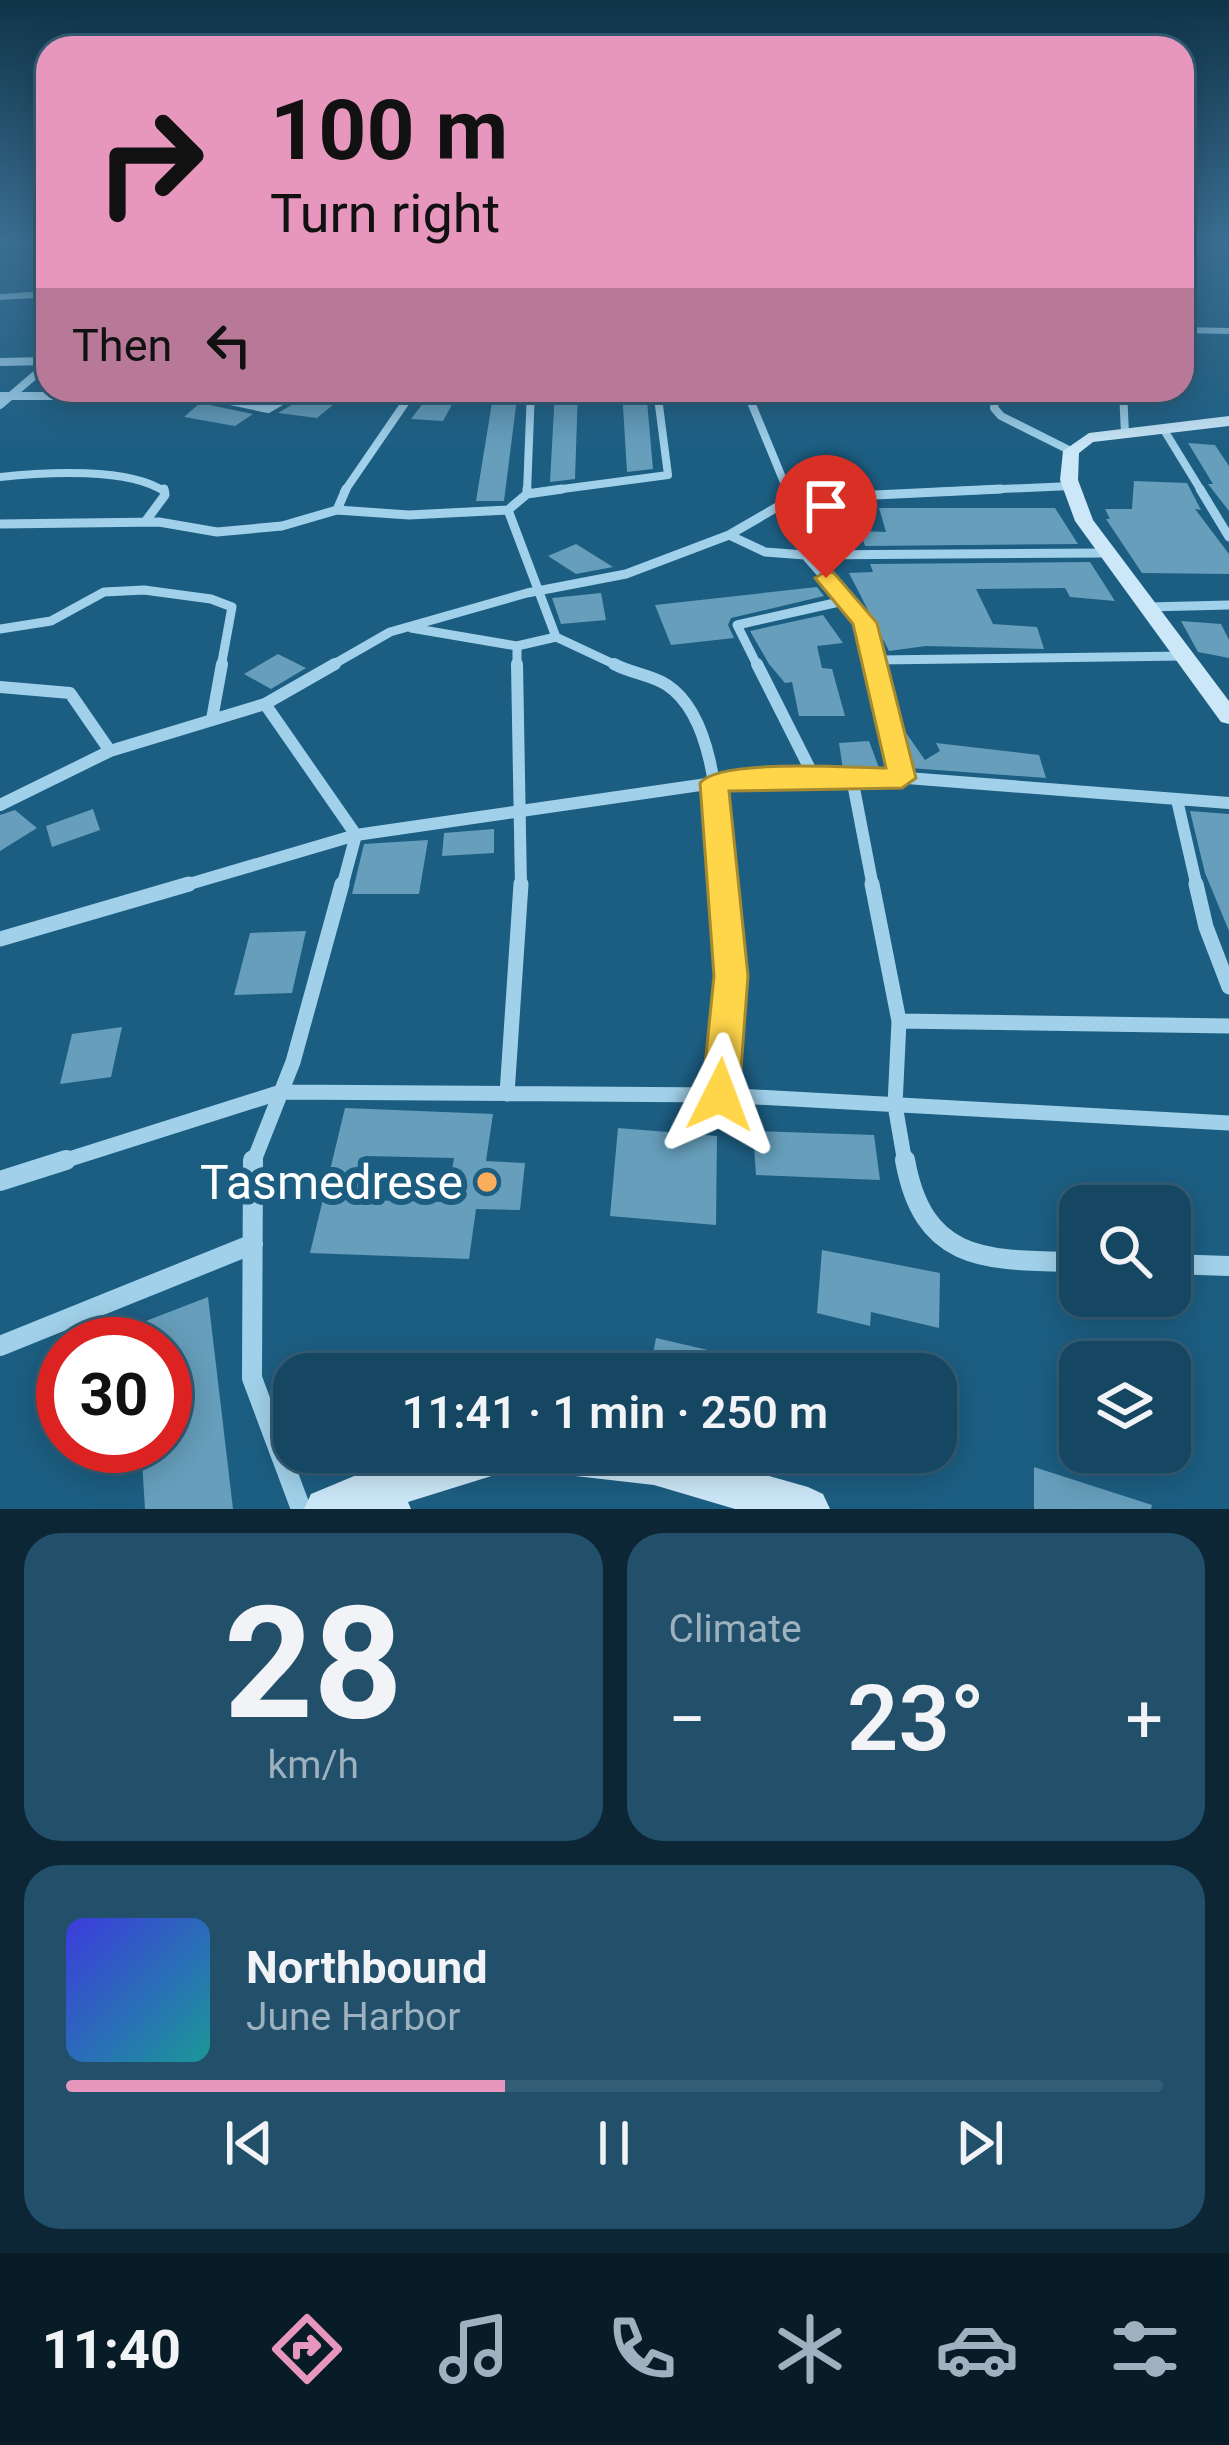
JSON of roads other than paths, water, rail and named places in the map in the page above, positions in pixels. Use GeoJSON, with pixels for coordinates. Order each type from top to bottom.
{"type":"FeatureCollection","features":[{"type":"Feature","properties":{"kind":"street"},"geometry":{"type":"LineString","coordinates":[[1194,330],[1229,331]]}},
{"type":"Feature","properties":{"kind":"street"},"geometry":{"type":"LineString","coordinates":[[0,362],[36,362]]}},
{"type":"Feature","properties":{"kind":"street"},"geometry":{"type":"LineString","coordinates":[[4,399],[36,374]]}},
{"type":"Feature","properties":{"kind":"street"},"geometry":{"type":"LineString","coordinates":[[4,399],[36,398]]}},
{"type":"Feature","properties":{"kind":"street"},"geometry":{"type":"LineString","coordinates":[[235,402],[268,409],[280,402]]}},
{"type":"Feature","properties":{"kind":"street"},"geometry":{"type":"LineString","coordinates":[[337,510],[345,490],[406,402]]}},
{"type":"Feature","properties":{"kind":"street"},"geometry":{"type":"LineString","coordinates":[[527,494],[531,402]]}},
{"type":"Feature","properties":{"kind":"street"},"geometry":{"type":"LineString","coordinates":[[0,524],[145,522],[217,532],[282,526],[337,510],[409,514],[508,510],[527,494],[668,476],[659,402]]}},
{"type":"Feature","properties":{"kind":"street"},"geometry":{"type":"LineString","coordinates":[[751,402],[791,499]]}},
{"type":"Feature","properties":{"kind":"street"},"geometry":{"type":"LineString","coordinates":[[995,402],[1001,416],[1071,451]]}},
{"type":"Feature","properties":{"kind":"street"},"geometry":{"type":"LineString","coordinates":[[1124,402],[1125,434]]}},
{"type":"Feature","properties":{"kind":"street"},"geometry":{"type":"LineString","coordinates":[[1071,451],[1089,438],[1224,423]]}},
{"type":"Feature","properties":{"kind":"street"},"geometry":{"type":"LineString","coordinates":[[1164,430],[1229,537]]}},
{"type":"Feature","properties":{"kind":"street"},"geometry":{"type":"LineString","coordinates":[[1071,451],[1071,486],[1084,521],[1229,717]]}},
{"type":"Feature","properties":{"kind":"street"},"geometry":{"type":"LineString","coordinates":[[0,477],[34,472],[91,474],[164,489],[165,495],[145,522]]}},
{"type":"Feature","properties":{"kind":"street"},"geometry":{"type":"LineString","coordinates":[[0,805],[110,751],[265,704],[390,632],[540,591],[626,574],[730,535],[791,499],[1071,486]]}},
{"type":"Feature","properties":{"kind":"street"},"geometry":{"type":"LineString","coordinates":[[508,510],[556,637]]}},
{"type":"Feature","properties":{"kind":"street"},"geometry":{"type":"LineString","coordinates":[[730,535],[765,552],[805,555],[1106,553]]}},
{"type":"Feature","properties":{"kind":"street"},"geometry":{"type":"LineString","coordinates":[[805,555],[865,623],[902,778]]}},
{"type":"Feature","properties":{"kind":"street"},"geometry":{"type":"LineString","coordinates":[[0,629],[51,621],[104,592],[144,590],[232,607],[212,719]]}},
{"type":"Feature","properties":{"kind":"street"},"geometry":{"type":"LineString","coordinates":[[814,777],[737,625],[848,600]]}},
{"type":"Feature","properties":{"kind":"street"},"geometry":{"type":"LineString","coordinates":[[1148,607],[1229,605]]}},
{"type":"Feature","properties":{"kind":"street"},"geometry":{"type":"LineString","coordinates":[[405,628],[517,646],[556,637],[592,648],[629,672],[666,684],[695,715],[714,783],[731,976],[720,1095]]}},
{"type":"Feature","properties":{"kind":"street"},"geometry":{"type":"LineString","coordinates":[[506,1094],[522,924],[517,646]]}},
{"type":"Feature","properties":{"kind":"street"},"geometry":{"type":"LineString","coordinates":[[877,660],[1184,656]]}},
{"type":"Feature","properties":{"kind":"street"},"geometry":{"type":"LineString","coordinates":[[0,687],[70,692],[110,751]]}},
{"type":"Feature","properties":{"kind":"street"},"geometry":{"type":"LineString","coordinates":[[265,704],[356,835]]}},
{"type":"Feature","properties":{"kind":"street"},"geometry":{"type":"LineString","coordinates":[[852,778],[899,1021],[895,1105],[912,1200],[930,1228],[952,1247],[1022,1261],[1059,1262]]}},
{"type":"Feature","properties":{"kind":"street"},"geometry":{"type":"LineString","coordinates":[[0,939],[356,835],[714,783],[902,778],[1229,803]]}},
{"type":"Feature","properties":{"kind":"street"},"geometry":{"type":"LineString","coordinates":[[1177,800],[1206,928],[1229,987]]}},
{"type":"Feature","properties":{"kind":"street"},"geometry":{"type":"LineString","coordinates":[[301,1509],[252,1378],[254,1156],[293,1063],[356,835]]}},
{"type":"Feature","properties":{"kind":"street"},"geometry":{"type":"LineString","coordinates":[[899,1021],[1229,1026]]}},
{"type":"Feature","properties":{"kind":"street"},"geometry":{"type":"LineString","coordinates":[[0,1181],[281,1091],[720,1095],[1229,1123]]}},
{"type":"Feature","properties":{"kind":"street"},"geometry":{"type":"LineString","coordinates":[[0,1346],[253,1244]]}},
{"type":"Feature","properties":{"kind":"street"},"geometry":{"type":"LineString","coordinates":[[1191,1265],[1229,1266]]}},
{"type":"Feature","properties":{"kind":"street"},"geometry":{"type":"LineString","coordinates":[[358,1504],[446,1473]]}},
{"type":"Feature","properties":{"kind":"street"},"geometry":{"type":"LineString","coordinates":[[685,1473],[808,1509]]}},
{"type":"Feature","properties":{"kind":"place","name":"Tasmedrese"},"geometry":{"type":"Point","coordinates":[487,1182]}}]}
